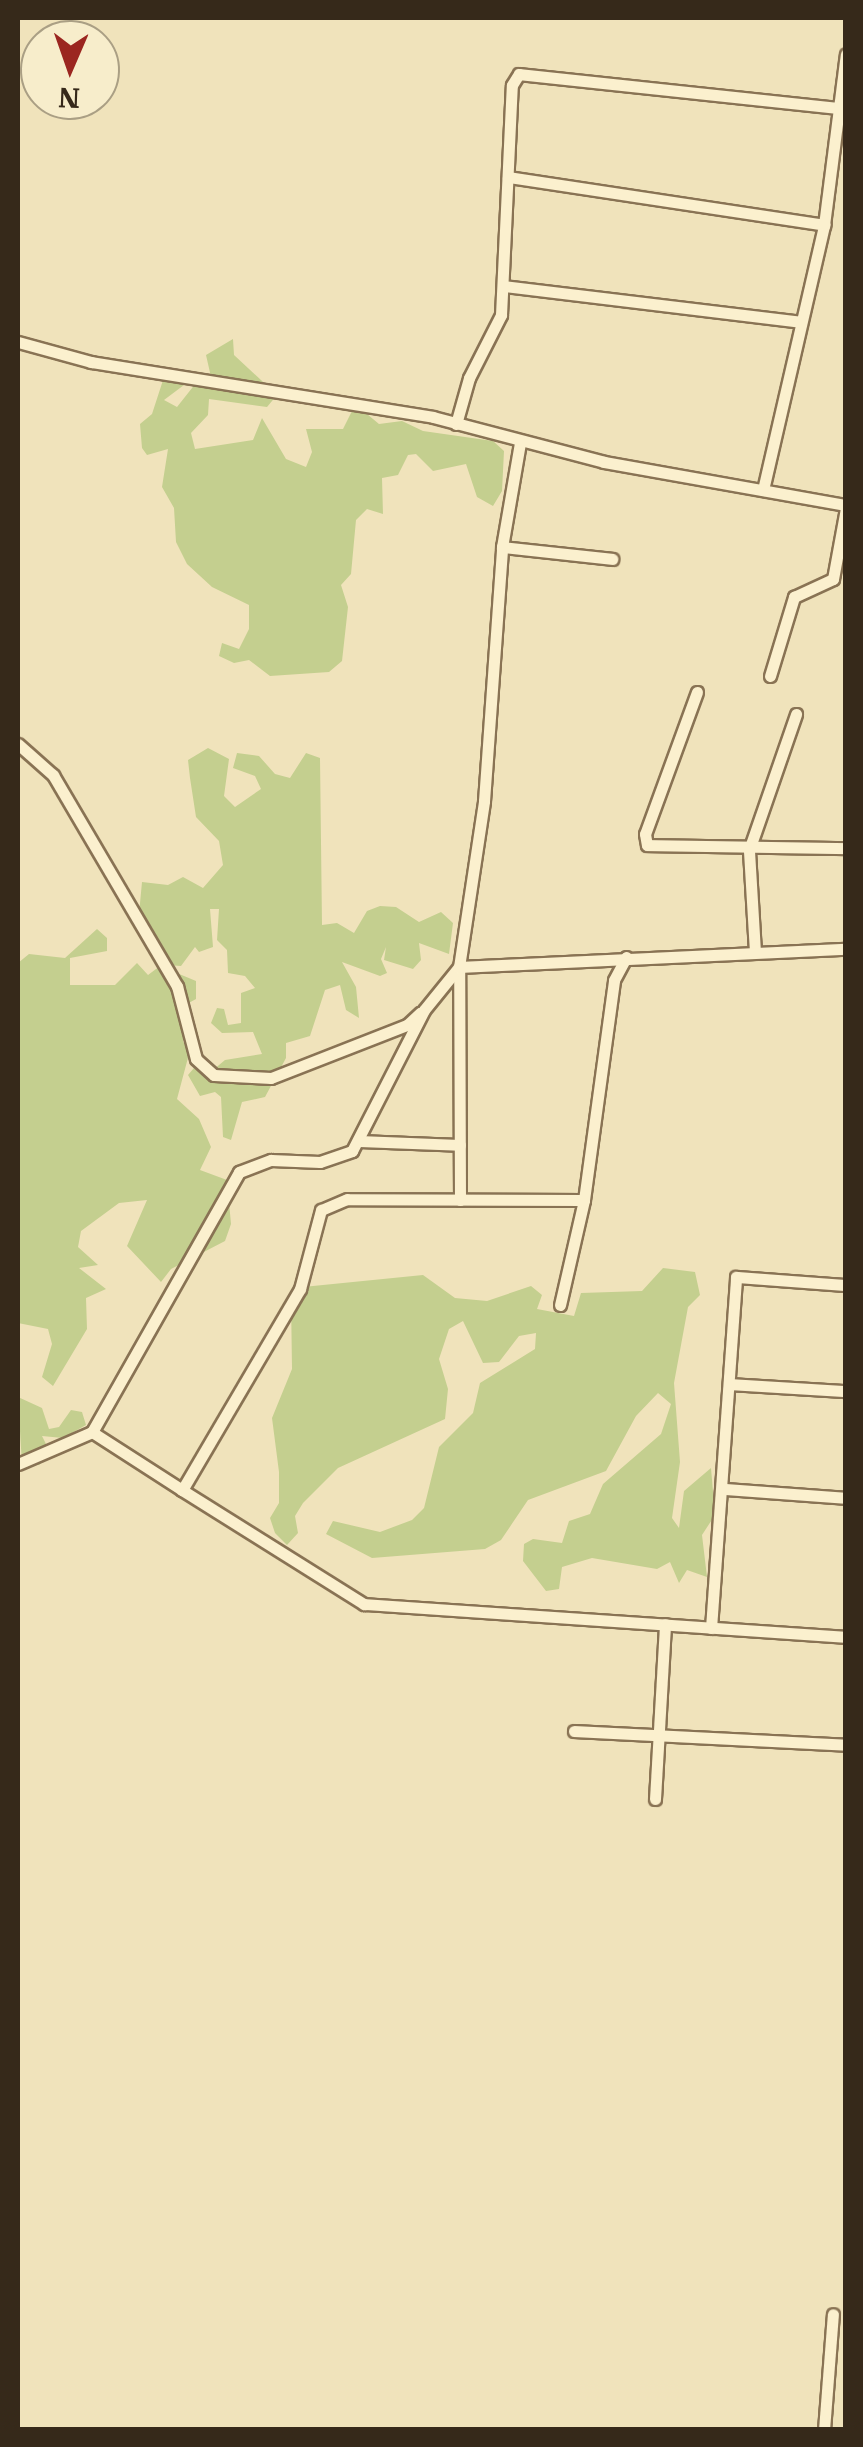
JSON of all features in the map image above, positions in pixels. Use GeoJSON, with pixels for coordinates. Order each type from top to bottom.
{"type":"FeatureCollection","features":[{"type":"Feature","properties":{"kind":"street"},"geometry":{"type":"LineString","coordinates":[[762,490],[824,225],[846,54]]}},
{"type":"Feature","properties":{"kind":"street"},"geometry":{"type":"LineString","coordinates":[[456,424],[469,378],[501,315],[512,85],[530,70],[837,108]]}},
{"type":"Feature","properties":{"kind":"street"},"geometry":{"type":"LineString","coordinates":[[508,177],[824,225]]}},
{"type":"Feature","properties":{"kind":"street"},"geometry":{"type":"LineString","coordinates":[[504,286],[802,322]]}},
{"type":"Feature","properties":{"kind":"street"},"geometry":{"type":"LineString","coordinates":[[18,342],[92,362],[283,388],[456,424],[520,443],[846,506],[833,579],[794,597],[770,676]]}},
{"type":"Feature","properties":{"kind":"street"},"geometry":{"type":"LineString","coordinates":[[460,1200],[459,967],[487,772],[484,740],[502,547],[520,443]]}},
{"type":"Feature","properties":{"kind":"street"},"geometry":{"type":"LineString","coordinates":[[502,547],[612,559]]}},
{"type":"Feature","properties":{"kind":"street"},"geometry":{"type":"LineString","coordinates":[[697,692],[644,840],[654,850],[704,844],[750,850],[846,848]]}},
{"type":"Feature","properties":{"kind":"street"},"geometry":{"type":"LineString","coordinates":[[755,952],[750,850],[796,714]]}},
{"type":"Feature","properties":{"kind":"street"},"geometry":{"type":"LineString","coordinates":[[18,744],[53,775],[177,986],[196,1059],[214,1075],[271,1078],[407,1025],[459,967],[626,956],[846,949]]}},
{"type":"Feature","properties":{"kind":"street"},"geometry":{"type":"LineString","coordinates":[[560,1305],[584,1200],[614,980],[626,956]]}},
{"type":"Feature","properties":{"kind":"street"},"geometry":{"type":"LineString","coordinates":[[18,1464],[92,1432],[239,1172],[271,1160],[332,1160],[352,1152],[424,1010]]}},
{"type":"Feature","properties":{"kind":"street"},"geometry":{"type":"LineString","coordinates":[[358,1140],[460,1145]]}},
{"type":"Feature","properties":{"kind":"street"},"geometry":{"type":"LineString","coordinates":[[182,1490],[300,1289],[321,1210],[347,1199],[584,1200]]}},
{"type":"Feature","properties":{"kind":"street"},"geometry":{"type":"LineString","coordinates":[[711,1628],[724,1489],[736,1277],[846,1285]]}},
{"type":"Feature","properties":{"kind":"street"},"geometry":{"type":"LineString","coordinates":[[730,1384],[846,1391]]}},
{"type":"Feature","properties":{"kind":"street"},"geometry":{"type":"LineString","coordinates":[[92,1432],[364,1604],[846,1637]]}},
{"type":"Feature","properties":{"kind":"street"},"geometry":{"type":"LineString","coordinates":[[724,1489],[846,1498]]}},
{"type":"Feature","properties":{"kind":"street"},"geometry":{"type":"LineString","coordinates":[[655,1798],[665,1624]]}},
{"type":"Feature","properties":{"kind":"street"},"geometry":{"type":"LineString","coordinates":[[574,1731],[846,1745]]}},
{"type":"Feature","properties":{"kind":"street"},"geometry":{"type":"LineString","coordinates":[[824,2430],[833,2314]]}},
{"type":"Feature","properties":{"kind":"green space"},"geometry":{"type":"Polygon","coordinates":[[[233,339],[234,355],[277,395],[267,407],[209,399],[208,415],[191,433],[195,449],[253,440],[262,418],[286,459],[306,467],[312,452],[306,429],[343,429],[353,409],[361,409],[379,424],[402,421],[423,431],[493,441],[504,451],[502,491],[493,506],[477,497],[466,464],[433,471],[416,454],[408,455],[398,475],[382,478],[383,514],[367,509],[356,520],[351,574],[341,585],[348,607],[342,661],[329,672],[270,676],[249,660],[234,663],[219,656],[222,643],[239,649],[249,629],[249,605],[212,587],[187,564],[176,542],[174,508],[162,487],[168,449],[147,455],[142,448],[140,424],[152,414],[165,374],[184,385],[164,400],[177,407],[196,383],[211,377],[206,355],[233,339]]]}},
{"type":"Feature","properties":{"kind":"green space"},"geometry":{"type":"Polygon","coordinates":[[[208,748],[229,759],[224,796],[235,807],[261,789],[255,776],[233,768],[237,753],[259,756],[275,774],[290,778],[306,753],[320,758],[322,925],[337,923],[354,933],[367,911],[380,906],[396,907],[419,922],[441,912],[453,923],[449,954],[419,943],[421,960],[413,969],[384,960],[386,947],[381,959],[387,973],[380,976],[342,962],[356,987],[359,1018],[346,1010],[340,985],[325,990],[310,1036],[286,1043],[286,1058],[265,1097],[242,1102],[231,1140],[223,1137],[221,1097],[215,1092],[200,1096],[188,1075],[194,1068],[206,1076],[225,1060],[262,1054],[253,1032],[222,1033],[211,1023],[217,1008],[224,1009],[228,1025],[241,1023],[241,993],[255,988],[245,976],[228,973],[227,950],[217,940],[219,909],[210,909],[213,947],[199,952],[195,947],[181,966],[167,965],[139,914],[142,882],[168,885],[183,877],[203,888],[223,865],[219,841],[196,817],[190,778],[188,760],[208,748]]]}},
{"type":"Feature","properties":{"kind":"green space"},"geometry":{"type":"Polygon","coordinates":[[[97,929],[107,938],[107,951],[70,958],[70,985],[115,985],[137,963],[148,975],[160,966],[196,981],[196,999],[185,1005],[183,1041],[189,1054],[177,1099],[199,1119],[211,1147],[200,1170],[227,1180],[231,1224],[225,1241],[171,1269],[161,1282],[127,1246],[147,1200],[119,1203],[81,1231],[78,1247],[98,1265],[79,1268],[106,1289],[86,1298],[87,1329],[53,1386],[42,1377],[52,1344],[48,1329],[18,1323],[18,963],[29,954],[65,958],[97,929]]]}},
{"type":"Feature","properties":{"kind":"green space"},"geometry":{"type":"Polygon","coordinates":[[[663,1268],[695,1272],[700,1295],[688,1307],[674,1383],[680,1462],[672,1518],[679,1528],[684,1491],[711,1468],[715,1515],[702,1535],[707,1577],[687,1570],[679,1583],[670,1562],[657,1569],[592,1558],[562,1567],[559,1589],[546,1591],[523,1561],[524,1544],[533,1539],[562,1543],[569,1521],[590,1514],[603,1484],[661,1434],[671,1404],[658,1393],[636,1416],[606,1471],[528,1500],[501,1540],[485,1549],[372,1558],[326,1534],[333,1521],[380,1532],[412,1520],[424,1508],[439,1447],[473,1413],[480,1383],[535,1349],[536,1333],[519,1336],[499,1362],[483,1363],[463,1321],[449,1329],[439,1359],[448,1389],[445,1419],[338,1468],[303,1503],[295,1516],[298,1533],[287,1545],[275,1533],[270,1518],[279,1503],[279,1472],[272,1418],[292,1369],[291,1299],[303,1287],[423,1275],[455,1298],[487,1301],[531,1286],[542,1295],[537,1309],[574,1316],[581,1293],[642,1291],[663,1268]]]}},
{"type":"Feature","properties":{"kind":"green space"},"geometry":{"type":"Polygon","coordinates":[[[18,1397],[42,1408],[49,1429],[59,1427],[71,1410],[82,1412],[86,1425],[63,1438],[42,1436],[51,1454],[39,1465],[22,1465],[18,1397]]]}}]}
